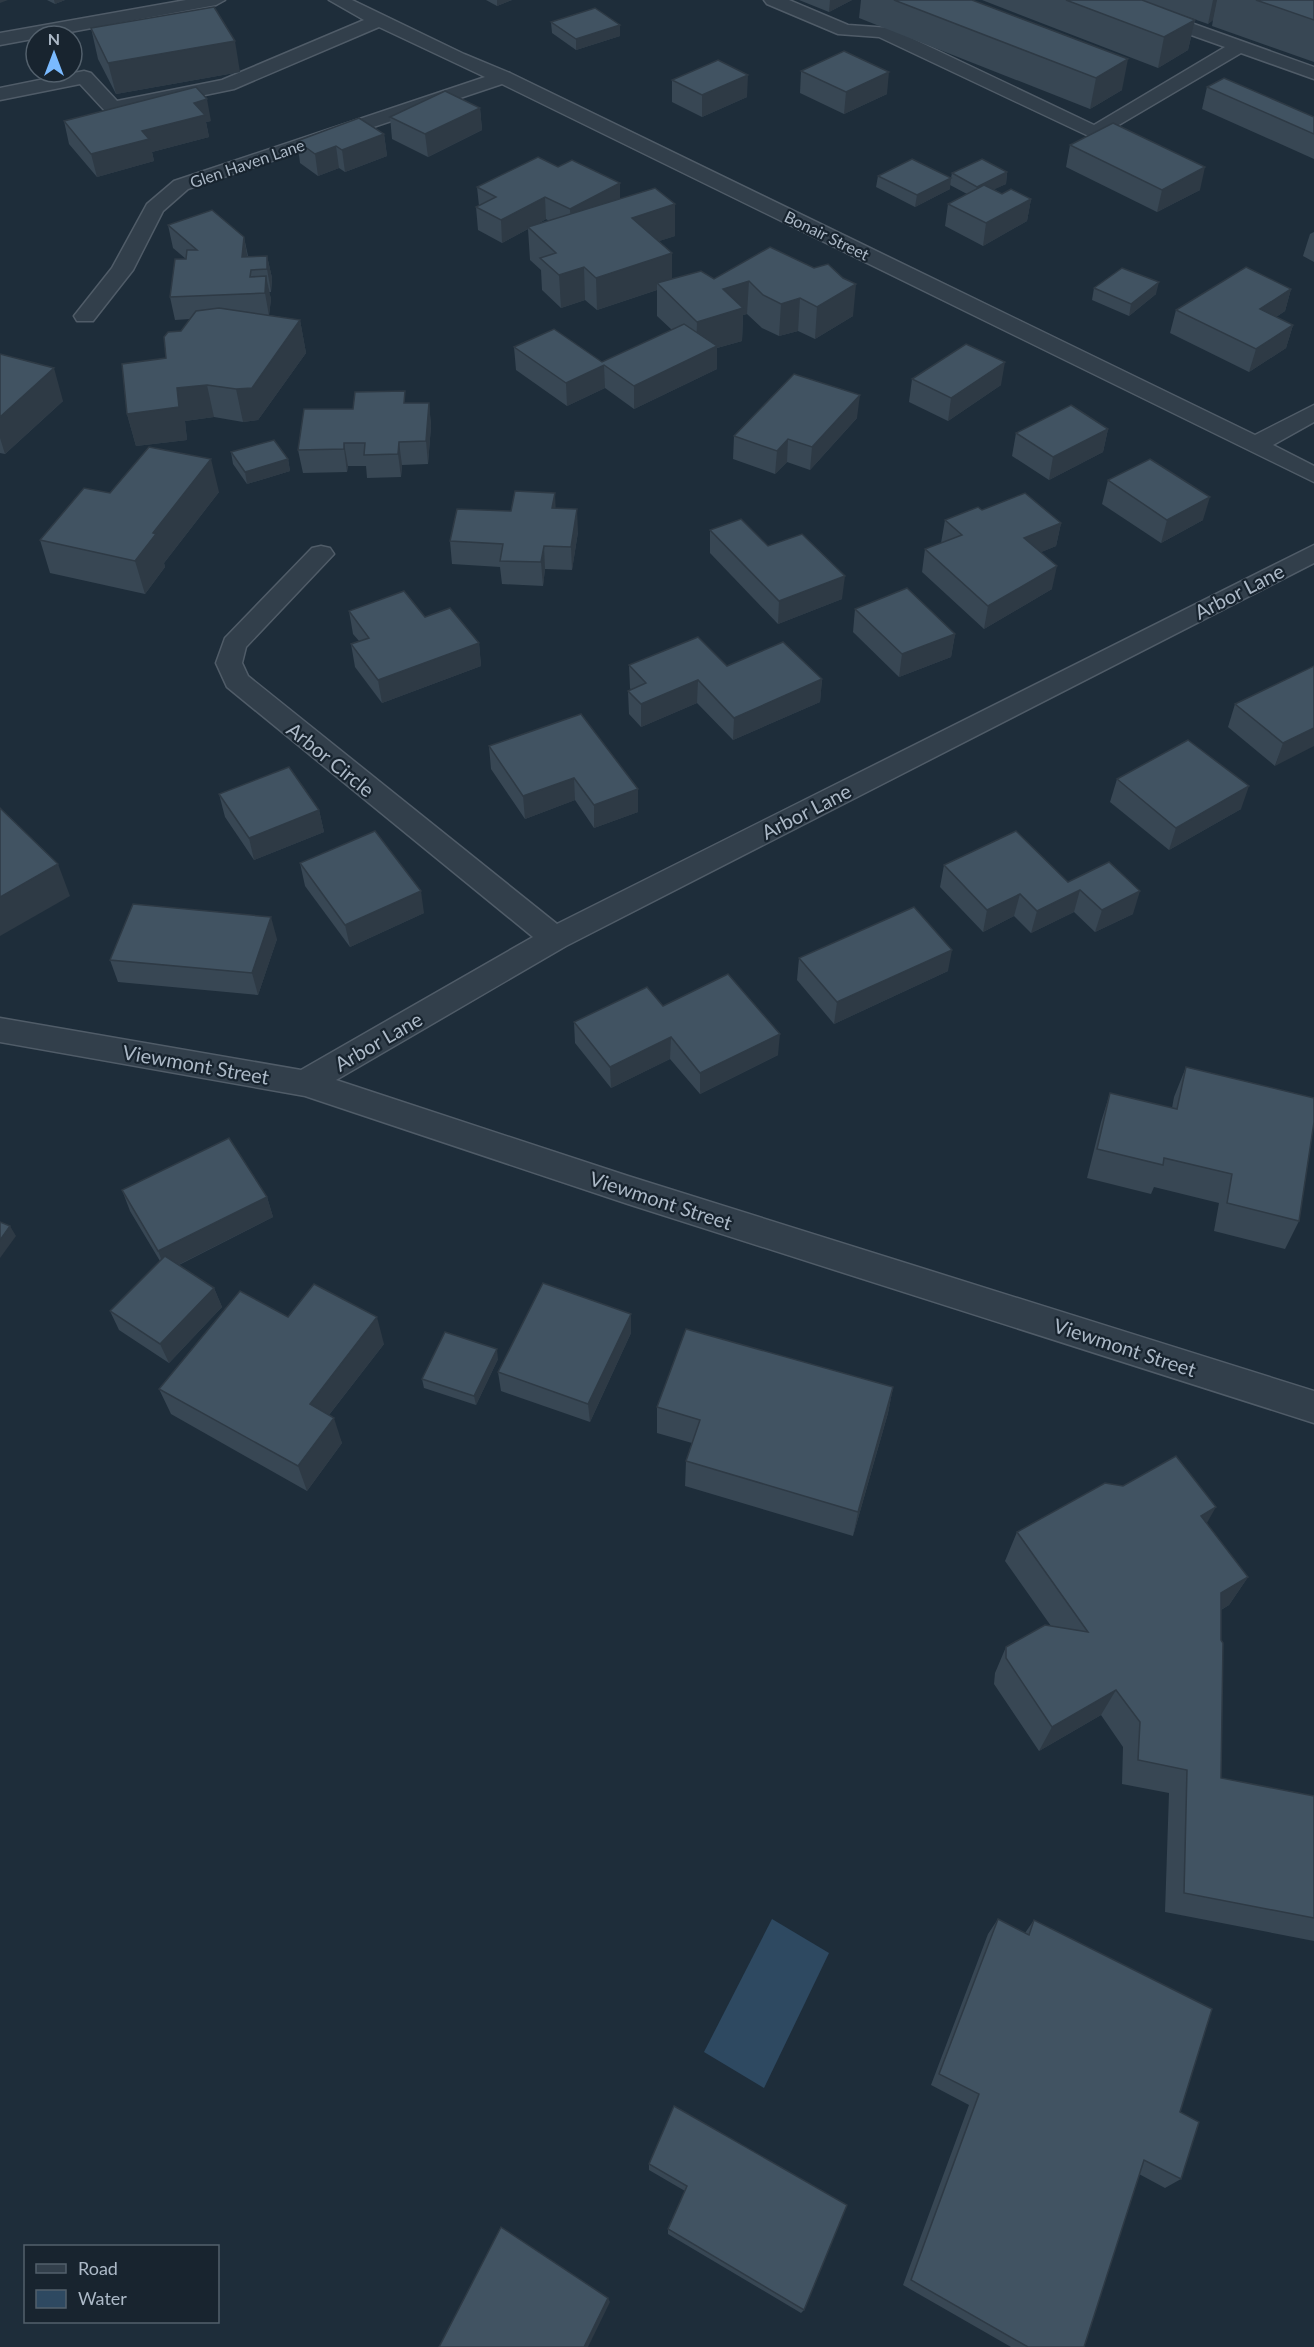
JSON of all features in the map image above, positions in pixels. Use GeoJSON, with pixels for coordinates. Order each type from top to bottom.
{"type":"FeatureCollection","features":[{"type":"Feature","properties":{"kind":"street"},"geometry":{"type":"LineString","coordinates":[[82,24],[216,0]]}},
{"type":"Feature","properties":{"kind":"street","name":"Bonair Street"},"geometry":{"type":"LineString","coordinates":[[338,0],[376,12],[457,58],[502,77],[1257,444],[1314,475]]}},
{"type":"Feature","properties":{"kind":"street"},"geometry":{"type":"LineString","coordinates":[[773,0],[845,30],[883,32],[1095,133],[1240,46]]}},
{"type":"Feature","properties":{"kind":"street"},"geometry":{"type":"LineString","coordinates":[[1110,0],[1314,73]]}},
{"type":"Feature","properties":{"kind":"street"},"geometry":{"type":"LineString","coordinates":[[0,94],[84,77],[112,108],[227,85],[376,12]]}},
{"type":"Feature","properties":{"kind":"street"},"geometry":{"type":"LineString","coordinates":[[9,20],[24,32]]}},
{"type":"Feature","properties":{"kind":"street"},"geometry":{"type":"LineString","coordinates":[[0,39],[24,34]]}},
{"type":"Feature","properties":{"kind":"street"},"geometry":{"type":"LineString","coordinates":[[1191,76],[1211,85]]}},
{"type":"Feature","properties":{"kind":"street","name":"Glen Haven Lane"},"geometry":{"type":"LineString","coordinates":[[85,316],[122,270],[154,208],[182,185],[502,77]]}},
{"type":"Feature","properties":{"kind":"street"},"geometry":{"type":"LineString","coordinates":[[1257,444],[1314,412]]}},
{"type":"Feature","properties":{"kind":"street","name":"Arbor Lane"},"geometry":{"type":"LineString","coordinates":[[305,1083],[555,938],[1314,553]]}},
{"type":"Feature","properties":{"kind":"street","name":"Arbor Circle"},"geometry":{"type":"LineString","coordinates":[[321,554],[234,644],[229,663],[236,681],[555,938]]}},
{"type":"Feature","properties":{"kind":"street","name":"Viewmont Street"},"geometry":{"type":"LineString","coordinates":[[0,1030],[305,1083],[628,1190],[1314,1407]]}},
{"type":"Feature","properties":{"kind":"water"},"geometry":{"type":"Polygon","coordinates":[[[772,1919],[829,1953],[764,2088],[704,2052],[772,1919]]]}},
{"type":"Feature","properties":{"kind":"building"},"geometry":{"type":"Polygon","coordinates":[[[894,0],[972,0],[1128,59],[1096,78],[894,0]]]}},
{"type":"Feature","properties":{"kind":"building"},"geometry":{"type":"Polygon","coordinates":[[[1066,0],[1142,0],[1195,20],[1164,37],[1066,0]]]}},
{"type":"Feature","properties":{"kind":"building"},"geometry":{"type":"Polygon","coordinates":[[[1256,0],[1314,0],[1314,20],[1256,0]]]}},
{"type":"Feature","properties":{"kind":"building"},"geometry":{"type":"Polygon","coordinates":[[[214,7],[235,41],[108,63],[91,28],[214,7]]]}},
{"type":"Feature","properties":{"kind":"building"},"geometry":{"type":"Polygon","coordinates":[[[595,8],[620,25],[576,39],[551,22],[595,8]]]}},
{"type":"Feature","properties":{"kind":"building"},"geometry":{"type":"Polygon","coordinates":[[[844,51],[889,72],[846,92],[801,71],[844,51]]]}},
{"type":"Feature","properties":{"kind":"building"},"geometry":{"type":"Polygon","coordinates":[[[718,60],[748,75],[702,95],[672,80],[718,60]]]}},
{"type":"Feature","properties":{"kind":"building"},"geometry":{"type":"Polygon","coordinates":[[[1224,78],[1314,117],[1314,134],[1207,87],[1224,78]]]}},
{"type":"Feature","properties":{"kind":"building"},"geometry":{"type":"Polygon","coordinates":[[[196,87],[207,99],[194,103],[205,115],[142,131],[149,139],[91,154],[64,121],[196,87]]]}},
{"type":"Feature","properties":{"kind":"building"},"geometry":{"type":"Polygon","coordinates":[[[445,91],[480,108],[425,134],[390,117],[445,91]]]}},
{"type":"Feature","properties":{"kind":"building"},"geometry":{"type":"Polygon","coordinates":[[[359,118],[384,134],[342,150],[336,146],[315,154],[297,141],[359,118]]]}},
{"type":"Feature","properties":{"kind":"building"},"geometry":{"type":"Polygon","coordinates":[[[1113,123],[1205,167],[1162,190],[1070,145],[1113,123]]]}},
{"type":"Feature","properties":{"kind":"building"},"geometry":{"type":"Polygon","coordinates":[[[538,157],[558,167],[572,160],[620,183],[570,209],[545,197],[501,220],[476,207],[496,197],[477,187],[538,157]]]}},
{"type":"Feature","properties":{"kind":"building"},"geometry":{"type":"Polygon","coordinates":[[[912,159],[951,178],[917,195],[878,176],[912,159]]]}},
{"type":"Feature","properties":{"kind":"building"},"geometry":{"type":"Polygon","coordinates":[[[982,159],[1007,172],[977,187],[952,173],[982,159]]]}},
{"type":"Feature","properties":{"kind":"building"},"geometry":{"type":"Polygon","coordinates":[[[984,185],[1002,194],[1011,189],[1031,199],[986,223],[948,204],[984,185]]]}},
{"type":"Feature","properties":{"kind":"building"},"geometry":{"type":"Polygon","coordinates":[[[655,188],[675,204],[632,218],[672,253],[596,278],[584,267],[559,275],[540,258],[556,253],[528,227],[655,188]]]}},
{"type":"Feature","properties":{"kind":"building"},"geometry":{"type":"Polygon","coordinates":[[[212,210],[244,237],[242,257],[267,256],[267,269],[251,270],[250,277],[266,276],[265,293],[170,297],[175,259],[186,259],[187,250],[197,250],[168,225],[212,210]]]}},
{"type":"Feature","properties":{"kind":"building"},"geometry":{"type":"Polygon","coordinates":[[[770,247],[814,268],[828,264],[843,278],[856,284],[817,307],[800,298],[781,304],[763,295],[749,281],[723,289],[743,308],[697,322],[657,283],[701,271],[714,279],[770,247]]]}},
{"type":"Feature","properties":{"kind":"building"},"geometry":{"type":"Polygon","coordinates":[[[1246,267],[1291,289],[1260,309],[1293,325],[1256,349],[1176,310],[1246,267]]]}},
{"type":"Feature","properties":{"kind":"building"},"geometry":{"type":"Polygon","coordinates":[[[1122,268],[1159,282],[1131,304],[1094,288],[1122,268]]]}},
{"type":"Feature","properties":{"kind":"building"},"geometry":{"type":"Polygon","coordinates":[[[219,308],[300,320],[252,388],[236,389],[207,385],[177,388],[179,407],[127,414],[122,364],[166,358],[164,337],[168,332],[181,331],[196,311],[219,308]]]}},
{"type":"Feature","properties":{"kind":"building"},"geometry":{"type":"Polygon","coordinates":[[[684,324],[717,346],[634,386],[604,365],[566,383],[514,347],[554,329],[602,362],[684,324]]]}},
{"type":"Feature","properties":{"kind":"building"},"geometry":{"type":"Polygon","coordinates":[[[966,344],[1005,362],[951,398],[912,379],[966,344]]]}},
{"type":"Feature","properties":{"kind":"building"},"geometry":{"type":"Polygon","coordinates":[[[0,354],[54,368],[0,417],[0,354]]]}},
{"type":"Feature","properties":{"kind":"building"},"geometry":{"type":"Polygon","coordinates":[[[794,374],[860,395],[812,447],[788,439],[777,451],[734,436],[794,374]]]}},
{"type":"Feature","properties":{"kind":"building"},"geometry":{"type":"Polygon","coordinates":[[[405,391],[404,403],[429,403],[426,441],[399,442],[398,454],[364,455],[365,443],[344,443],[344,449],[298,450],[304,409],[353,409],[355,392],[405,391]]]}},
{"type":"Feature","properties":{"kind":"building"},"geometry":{"type":"Polygon","coordinates":[[[1071,405],[1108,429],[1053,457],[1016,433],[1071,405]]]}},
{"type":"Feature","properties":{"kind":"building"},"geometry":{"type":"Polygon","coordinates":[[[274,440],[288,459],[245,472],[231,452],[274,440]]]}},
{"type":"Feature","properties":{"kind":"building"},"geometry":{"type":"Polygon","coordinates":[[[149,447],[211,459],[153,533],[156,534],[135,561],[40,540],[84,488],[110,493],[149,447]]]}},
{"type":"Feature","properties":{"kind":"building"},"geometry":{"type":"Polygon","coordinates":[[[1150,459],[1210,497],[1167,520],[1108,480],[1150,459]]]}},
{"type":"Feature","properties":{"kind":"building"},"geometry":{"type":"Polygon","coordinates":[[[515,491],[555,493],[552,508],[577,509],[571,547],[544,546],[541,562],[500,561],[503,544],[450,541],[457,509],[511,511],[515,491]]]}},
{"type":"Feature","properties":{"kind":"building"},"geometry":{"type":"Polygon","coordinates":[[[1025,493],[1061,523],[1024,538],[1057,566],[988,606],[925,549],[962,535],[945,520],[978,507],[982,510],[1025,493]]]}},
{"type":"Feature","properties":{"kind":"building"},"geometry":{"type":"Polygon","coordinates":[[[741,519],[768,546],[802,534],[845,576],[779,601],[710,530],[741,519]]]}},
{"type":"Feature","properties":{"kind":"building"},"geometry":{"type":"Polygon","coordinates":[[[907,588],[955,634],[902,654],[855,609],[907,588]]]}},
{"type":"Feature","properties":{"kind":"building"},"geometry":{"type":"Polygon","coordinates":[[[404,591],[425,617],[450,608],[479,643],[378,680],[351,644],[369,638],[349,611],[404,591]]]}},
{"type":"Feature","properties":{"kind":"building"},"geometry":{"type":"Polygon","coordinates":[[[698,637],[727,666],[783,642],[822,679],[734,718],[698,680],[641,704],[628,691],[646,683],[629,665],[698,637]]]}},
{"type":"Feature","properties":{"kind":"building"},"geometry":{"type":"Polygon","coordinates":[[[1314,666],[1314,728],[1283,743],[1235,704],[1314,666]]]}},
{"type":"Feature","properties":{"kind":"building"},"geometry":{"type":"Polygon","coordinates":[[[581,714],[638,789],[594,805],[574,778],[523,796],[489,746],[581,714]]]}},
{"type":"Feature","properties":{"kind":"building"},"geometry":{"type":"Polygon","coordinates":[[[1188,740],[1249,786],[1176,828],[1117,779],[1188,740]]]}},
{"type":"Feature","properties":{"kind":"building"},"geometry":{"type":"Polygon","coordinates":[[[289,767],[319,810],[249,838],[219,794],[289,767]]]}},
{"type":"Feature","properties":{"kind":"building"},"geometry":{"type":"Polygon","coordinates":[[[0,808],[58,864],[0,897],[0,808]]]}},
{"type":"Feature","properties":{"kind":"building"},"geometry":{"type":"Polygon","coordinates":[[[375,831],[421,891],[345,925],[300,863],[375,831]]]}},
{"type":"Feature","properties":{"kind":"building"},"geometry":{"type":"Polygon","coordinates":[[[1016,831],[1068,882],[1109,862],[1140,891],[1102,910],[1080,890],[1037,911],[1020,894],[987,910],[944,865],[1016,831]]]}},
{"type":"Feature","properties":{"kind":"building"},"geometry":{"type":"Polygon","coordinates":[[[133,904],[271,917],[252,973],[110,960],[133,904]]]}},
{"type":"Feature","properties":{"kind":"building"},"geometry":{"type":"Polygon","coordinates":[[[914,907],[952,950],[837,1002],[799,958],[914,907]]]}},
{"type":"Feature","properties":{"kind":"building"},"geometry":{"type":"Polygon","coordinates":[[[728,974],[780,1034],[700,1073],[671,1037],[610,1067],[574,1022],[647,987],[663,1006],[728,974]]]}},
{"type":"Feature","properties":{"kind":"building"},"geometry":{"type":"Polygon","coordinates":[[[1186,1067],[1314,1098],[1314,1122],[1299,1221],[1227,1203],[1232,1174],[1164,1158],[1163,1165],[1097,1149],[1110,1093],[1177,1109],[1186,1067]]]}},
{"type":"Feature","properties":{"kind":"building"},"geometry":{"type":"Polygon","coordinates":[[[229,1138],[267,1197],[158,1251],[122,1190],[229,1138]]]}},
{"type":"Feature","properties":{"kind":"building"},"geometry":{"type":"Polygon","coordinates":[[[0,1222],[10,1226],[0,1240],[0,1222]]]}},
{"type":"Feature","properties":{"kind":"building"},"geometry":{"type":"Polygon","coordinates":[[[165,1256],[214,1288],[160,1344],[110,1311],[165,1256]]]}},
{"type":"Feature","properties":{"kind":"building"},"geometry":{"type":"Polygon","coordinates":[[[543,1283],[631,1314],[588,1404],[498,1372],[543,1283]]]}},
{"type":"Feature","properties":{"kind":"building"},"geometry":{"type":"Polygon","coordinates":[[[314,1284],[377,1317],[310,1404],[334,1418],[298,1466],[159,1389],[240,1291],[288,1317],[314,1284]]]}},
{"type":"Feature","properties":{"kind":"building"},"geometry":{"type":"Polygon","coordinates":[[[686,1329],[893,1387],[858,1512],[686,1461],[700,1420],[657,1407],[686,1329]]]}},
{"type":"Feature","properties":{"kind":"building"},"geometry":{"type":"Polygon","coordinates":[[[445,1332],[497,1349],[474,1396],[422,1379],[445,1332]]]}},
{"type":"Feature","properties":{"kind":"building"},"geometry":{"type":"Polygon","coordinates":[[[1176,1456],[1216,1507],[1201,1516],[1248,1577],[1221,1593],[1221,1640],[1223,1643],[1221,1778],[1314,1796],[1314,1918],[1184,1893],[1187,1770],[1138,1760],[1140,1722],[1116,1690],[1052,1727],[1006,1658],[1006,1647],[1045,1625],[1088,1632],[1017,1532],[1105,1483],[1123,1486],[1176,1456]]]}},
{"type":"Feature","properties":{"kind":"building"},"geometry":{"type":"Polygon","coordinates":[[[998,1919],[1029,1935],[1034,1920],[1212,2009],[1180,2112],[1199,2122],[1181,2179],[1144,2160],[1084,2347],[1028,2347],[911,2280],[979,2094],[939,2074],[998,1919]]]}},
{"type":"Feature","properties":{"kind":"building"},"geometry":{"type":"Polygon","coordinates":[[[674,2106],[847,2205],[804,2310],[668,2229],[687,2186],[649,2164],[674,2106]]]}},
{"type":"Feature","properties":{"kind":"building"},"geometry":{"type":"Polygon","coordinates":[[[501,2227],[608,2298],[584,2347],[439,2347],[501,2227]]]}}]}
